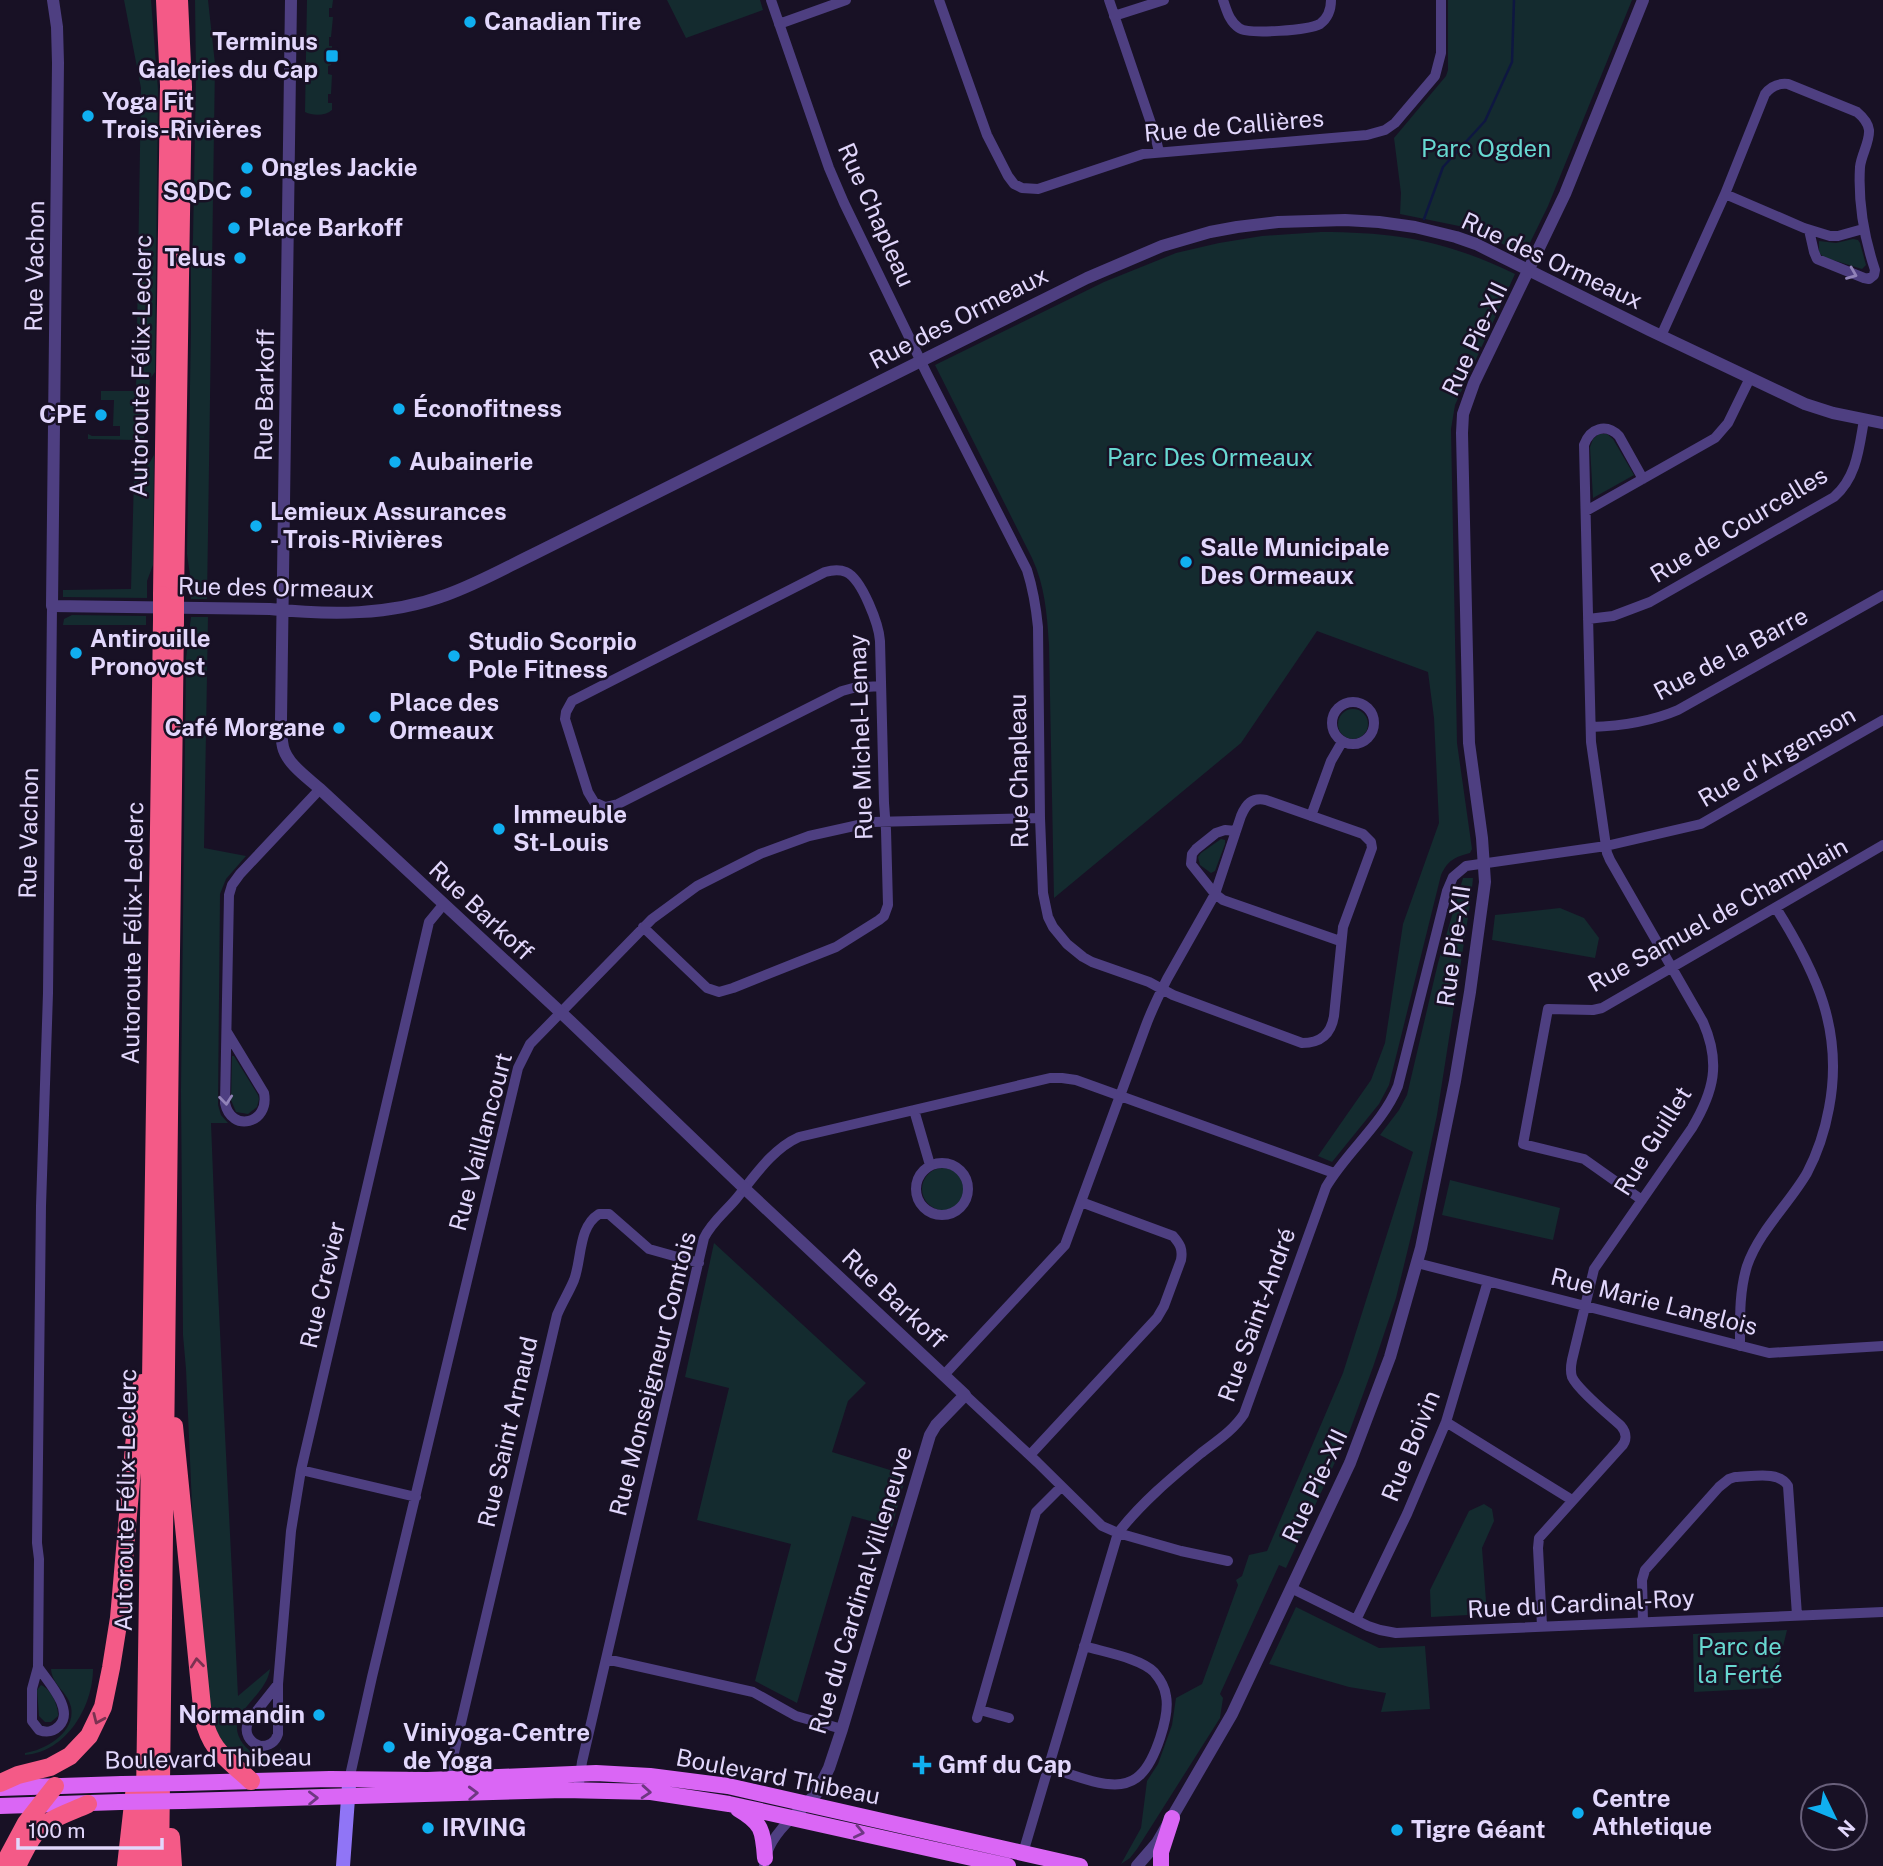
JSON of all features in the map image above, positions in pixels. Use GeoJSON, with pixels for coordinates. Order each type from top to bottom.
{"type":"FeatureCollection","features":[{"type":"Feature","properties":{"kind":"highway","name":"Autoroute Félix-Leclerc"},"geometry":{"type":"LineString","coordinates":[[160,1866],[169,620],[169,85],[165,0]]}},
{"type":"Feature","properties":{"kind":"highway","name":"Autoroute Félix-Leclerc"},"geometry":{"type":"LineString","coordinates":[[169,596],[183,96],[179,0]]}},
{"type":"Feature","properties":{"kind":"highway","name":"Autoroute Félix-Leclerc"},"geometry":{"type":"LineString","coordinates":[[144,1866],[153,1311],[169,620]]}},
{"type":"Feature","properties":{"kind":"highway"},"geometry":{"type":"LineString","coordinates":[[0,1786],[18,1775],[50,1767],[70,1756],[93,1731],[103,1707],[119,1618],[134,1446],[153,1311]]}},
{"type":"Feature","properties":{"kind":"highway"},"geometry":{"type":"LineString","coordinates":[[165,1355],[204,1717],[208,1734],[218,1752],[251,1781]]}},
{"type":"Feature","properties":{"kind":"highway"},"geometry":{"type":"LineString","coordinates":[[126,1866],[148,1668]]}},
{"type":"Feature","properties":{"kind":"highway"},"geometry":{"type":"LineString","coordinates":[[162,1711],[173,1866]]}},
{"type":"Feature","properties":{"kind":"highway"},"geometry":{"type":"LineString","coordinates":[[4,1866],[24,1827],[55,1786]]}},
{"type":"Feature","properties":{"kind":"highway"},"geometry":{"type":"LineString","coordinates":[[17,1866],[41,1827],[88,1804]]}},
{"type":"Feature","properties":{"kind":"main road","name":"Boulevard Thibeau"},"geometry":{"type":"LineString","coordinates":[[0,1805],[347,1797],[650,1776],[728,1786],[807,1804],[1008,1866]]}},
{"type":"Feature","properties":{"kind":"main road","name":"Boulevard Thibeau"},"geometry":{"type":"LineString","coordinates":[[0,1786],[448,1779],[579,1782],[730,1804],[963,1854],[1023,1853],[1080,1866]]}},
{"type":"Feature","properties":{"kind":"main road"},"geometry":{"type":"LineString","coordinates":[[343,1866],[349,1780]]}},
{"type":"Feature","properties":{"kind":"main road"},"geometry":{"type":"LineString","coordinates":[[730,1804],[758,1823],[764,1839],[765,1862]]}},
{"type":"Feature","properties":{"kind":"main road"},"geometry":{"type":"LineString","coordinates":[[1161,1866],[1161,1852],[1172,1818]]}},
{"type":"Feature","properties":{"kind":"street","name":"Rue Vachon"},"geometry":{"type":"LineString","coordinates":[[38,1667],[65,1711],[61,1723],[47,1732],[37,1729],[32,1719],[32,1689],[38,1667],[41,1206],[48,980],[58,70],[53,0]]}},
{"type":"Feature","properties":{"kind":"street","name":"Rue Barkoff"},"geometry":{"type":"LineString","coordinates":[[291,0],[281,729],[283,749],[292,762],[320,789],[561,1012],[1102,1526],[1118,1533],[1228,1562]]}},
{"type":"Feature","properties":{"kind":"street","name":"Rue Chapleau"},"geometry":{"type":"LineString","coordinates":[[771,0],[836,185],[853,223],[1027,570],[1035,599],[1039,655],[1043,893],[1053,927],[1067,944],[1092,962],[1302,1042],[1323,1038],[1331,1029],[1334,1016],[1344,921],[1372,848],[1371,842],[1363,835],[1266,800],[1252,800],[1244,809],[1215,894]]}},
{"type":"Feature","properties":{"kind":"street"},"geometry":{"type":"LineString","coordinates":[[779,24],[846,0]]}},
{"type":"Feature","properties":{"kind":"street","name":"Rue de Callières"},"geometry":{"type":"LineString","coordinates":[[939,0],[982,122],[1008,176],[1014,184],[1027,190],[1038,189],[1131,157],[1159,152],[1367,135],[1385,130],[1401,118],[1435,76],[1441,53],[1441,0]]}},
{"type":"Feature","properties":{"kind":"street"},"geometry":{"type":"LineString","coordinates":[[1109,0],[1159,152]]}},
{"type":"Feature","properties":{"kind":"street"},"geometry":{"type":"LineString","coordinates":[[1114,16],[1164,0]]}},
{"type":"Feature","properties":{"kind":"street"},"geometry":{"type":"LineString","coordinates":[[1223,0],[1234,24],[1253,32],[1316,26],[1327,16],[1331,0]]}},
{"type":"Feature","properties":{"kind":"street","name":"Rue Pie-XII"},"geometry":{"type":"LineString","coordinates":[[1138,1866],[1157,1843],[1232,1714],[1350,1462],[1400,1328],[1417,1263],[1450,1109],[1481,915],[1485,863],[1469,743],[1462,423],[1474,383],[1570,182],[1643,0]]}},
{"type":"Feature","properties":{"kind":"street"},"geometry":{"type":"LineString","coordinates":[[1661,336],[1726,194],[1765,94],[1775,85],[1788,85],[1857,112],[1867,123],[1869,135],[1862,156],[1860,177],[1864,229],[1875,270],[1872,277],[1867,279],[1817,259],[1809,230]]}},
{"type":"Feature","properties":{"kind":"street"},"geometry":{"type":"LineString","coordinates":[[1726,194],[1809,230],[1834,237],[1864,229]]}},
{"type":"Feature","properties":{"kind":"street","name":"Rue des Ormeaux"},"geometry":{"type":"LineString","coordinates":[[52,606],[373,612],[404,607],[446,595],[534,554],[1087,278],[1171,243],[1237,227],[1320,220],[1357,221],[1403,225],[1455,237],[1476,244],[1805,404],[1833,413],[1883,423]]}},
{"type":"Feature","properties":{"kind":"street"},"geometry":{"type":"LineString","coordinates":[[1586,511],[1710,442],[1728,423],[1750,378]]}},
{"type":"Feature","properties":{"kind":"street","name":"Rue de Courcelles"},"geometry":{"type":"LineString","coordinates":[[1588,619],[1613,616],[1650,602],[1834,496],[1849,481],[1864,420]]}},
{"type":"Feature","properties":{"kind":"street","name":"Rue Guillet"},"geometry":{"type":"LineString","coordinates":[[1542,1626],[1538,1542],[1545,1530],[1621,1447],[1625,1438],[1621,1426],[1580,1387],[1571,1372],[1594,1269],[1697,1119],[1714,1076],[1714,1059],[1708,1034],[1610,860],[1591,742],[1584,444],[1591,433],[1596,429],[1609,429],[1619,436],[1643,479]]}},
{"type":"Feature","properties":{"kind":"street","name":"Rue Michel-Lemay"},"geometry":{"type":"LineString","coordinates":[[643,927],[707,988],[719,992],[836,947],[879,920],[886,911],[886,821],[880,641],[877,620],[851,575],[839,570],[825,572],[572,701],[565,719],[588,792],[596,803],[605,807],[618,804],[842,691],[880,686]]}},
{"type":"Feature","properties":{"kind":"street","name":"Rue de la Barre"},"geometry":{"type":"LineString","coordinates":[[1591,727],[1635,723],[1678,710],[1883,595]]}},
{"type":"Feature","properties":{"kind":"street"},"geometry":{"type":"LineString","coordinates":[[1345,704],[1362,704],[1374,718],[1373,731],[1366,741],[1355,745],[1342,742],[1333,731],[1331,723],[1335,711],[1345,704]]}},
{"type":"Feature","properties":{"kind":"street","name":"Rue d'Argenson"},"geometry":{"type":"LineString","coordinates":[[1485,863],[1606,846],[1701,824],[1883,720]]}},
{"type":"Feature","properties":{"kind":"street"},"geometry":{"type":"LineString","coordinates":[[1311,816],[1331,761],[1342,742]]}},
{"type":"Feature","properties":{"kind":"street"},"geometry":{"type":"LineString","coordinates":[[227,1032],[265,1097],[264,1110],[256,1118],[247,1121],[234,1119],[225,1106],[228,899],[240,874],[320,789]]}},
{"type":"Feature","properties":{"kind":"street","name":"Rue Vaillancourt"},"geometry":{"type":"LineString","coordinates":[[349,1780],[518,1068],[530,1044],[643,927],[669,905],[697,886],[760,854],[831,830],[886,821],[1040,818]]}},
{"type":"Feature","properties":{"kind":"street"},"geometry":{"type":"LineString","coordinates":[[1236,831],[1221,830],[1192,854],[1191,863],[1215,894],[1223,900],[1340,941]]}},
{"type":"Feature","properties":{"kind":"street","name":"Rue Samuel de Champlain"},"geometry":{"type":"LineString","coordinates":[[1642,1200],[1584,1159],[1523,1144],[1548,1009],[1598,1010],[1883,845]]}},
{"type":"Feature","properties":{"kind":"street","name":"Rue Saint-André"},"geometry":{"type":"LineString","coordinates":[[1023,1853],[1118,1533],[1134,1512],[1233,1428],[1244,1414],[1326,1186],[1395,1094],[1451,881],[1462,868],[1485,863]]}},
{"type":"Feature","properties":{"kind":"street"},"geometry":{"type":"LineString","coordinates":[[944,1375],[1065,1245],[1144,1028],[1162,989],[1215,894]]}},
{"type":"Feature","properties":{"kind":"street","name":"Rue Crevier"},"geometry":{"type":"LineString","coordinates":[[278,1684],[247,1726],[249,1738],[260,1746],[270,1745],[278,1734],[278,1684],[291,1531],[301,1470],[429,922],[443,905]]}},
{"type":"Feature","properties":{"kind":"street"},"geometry":{"type":"LineString","coordinates":[[1740,1346],[1741,1297],[1748,1265],[1761,1239],[1800,1184],[1815,1155],[1827,1118],[1833,1086],[1833,1042],[1821,995],[1804,955],[1776,908]]}},
{"type":"Feature","properties":{"kind":"street","name":"Rue Monseigneur Comtois"},"geometry":{"type":"LineString","coordinates":[[579,1782],[706,1232],[781,1149],[799,1137],[1062,1077],[1334,1173]]}},
{"type":"Feature","properties":{"kind":"street"},"geometry":{"type":"LineString","coordinates":[[914,1110],[930,1165]]}},
{"type":"Feature","properties":{"kind":"street"},"geometry":{"type":"LineString","coordinates":[[939,1162],[954,1165],[962,1170],[967,1178],[968,1195],[953,1213],[932,1213],[924,1208],[918,1199],[917,1182],[924,1169],[930,1165],[939,1162]]}},
{"type":"Feature","properties":{"kind":"street"},"geometry":{"type":"LineString","coordinates":[[1030,1455],[1157,1318],[1181,1260],[1180,1244],[1173,1236],[1081,1202]]}},
{"type":"Feature","properties":{"kind":"street","name":"Rue Saint Arnaud"},"geometry":{"type":"LineString","coordinates":[[448,1779],[558,1315],[574,1280],[586,1230],[599,1214],[609,1214],[649,1249],[699,1263]]}},
{"type":"Feature","properties":{"kind":"street","name":"Rue Marie Langlois"},"geometry":{"type":"LineString","coordinates":[[1417,1263],[1769,1353],[1883,1346]]}},
{"type":"Feature","properties":{"kind":"street","name":"Rue Boivin"},"geometry":{"type":"LineString","coordinates":[[1356,1620],[1407,1514],[1446,1422],[1488,1281]]}},
{"type":"Feature","properties":{"kind":"street","name":"Rue du Cardinal-Villeneuve"},"geometry":{"type":"LineString","coordinates":[[792,1818],[816,1794],[828,1768],[930,1435],[965,1395]]}},
{"type":"Feature","properties":{"kind":"street"},"geometry":{"type":"LineString","coordinates":[[1446,1422],[1572,1500]]}},
{"type":"Feature","properties":{"kind":"street"},"geometry":{"type":"LineString","coordinates":[[301,1470],[415,1497]]}},
{"type":"Feature","properties":{"kind":"street"},"geometry":{"type":"LineString","coordinates":[[1643,1622],[1642,1580],[1646,1570],[1719,1487],[1735,1477],[1778,1477],[1788,1486],[1797,1615]]}},
{"type":"Feature","properties":{"kind":"street"},"geometry":{"type":"LineString","coordinates":[[1009,1718],[978,1714],[1037,1512],[1062,1487]]}},
{"type":"Feature","properties":{"kind":"street","name":"Rue du Cardinal-Roy"},"geometry":{"type":"LineString","coordinates":[[1291,1588],[1356,1620],[1396,1633],[1883,1612]]}},
{"type":"Feature","properties":{"kind":"street"},"geometry":{"type":"LineString","coordinates":[[1048,1767],[1109,1784],[1128,1783],[1148,1766],[1165,1720],[1166,1693],[1162,1683],[1151,1670],[1138,1663],[1084,1646]]}},
{"type":"Feature","properties":{"kind":"street"},"geometry":{"type":"LineString","coordinates":[[606,1659],[753,1692],[796,1716],[842,1729]]}},
{"type":"Feature","properties":{"kind":"street"},"geometry":{"type":"LineString","coordinates":[[765,1862],[774,1838],[792,1818]]}},
{"type":"Feature","properties":{"kind":"green space"},"geometry":{"type":"Polygon","coordinates":[[[124,0],[151,0],[158,90],[155,372],[150,379],[144,434],[147,464],[154,455],[153,565],[147,581],[147,598],[63,597],[63,590],[131,589],[135,440],[88,439],[88,434],[120,436],[120,426],[113,426],[114,400],[101,400],[101,391],[136,391],[141,88],[124,0]]]}},
{"type":"Feature","properties":{"kind":"green space"},"geometry":{"type":"Polygon","coordinates":[[[195,0],[208,0],[215,64],[207,599],[191,599],[187,554],[195,0]]]}},
{"type":"Feature","properties":{"kind":"green space"},"geometry":{"type":"Polygon","coordinates":[[[307,0],[333,0],[332,8],[329,8],[329,17],[333,17],[329,37],[332,54],[329,54],[329,58],[332,58],[331,65],[328,66],[328,74],[332,75],[328,103],[332,103],[332,110],[315,115],[305,112],[307,0]]]}},
{"type":"Feature","properties":{"kind":"green space"},"geometry":{"type":"Polygon","coordinates":[[[667,0],[760,0],[763,10],[686,38],[667,0]]]}},
{"type":"Feature","properties":{"kind":"green space","name":"Parc Ogden"},"geometry":{"type":"Polygon","coordinates":[[[1448,0],[1632,0],[1548,206],[1524,255],[1459,226],[1400,214],[1401,193],[1394,138],[1446,76],[1448,0]]]}},
{"type":"Feature","properties":{"kind":"green space","name":"Parc Des Ormeaux"},"geometry":{"type":"Polygon","coordinates":[[[1321,232],[1373,234],[1421,241],[1467,254],[1515,274],[1455,405],[1451,429],[1457,743],[1472,849],[1470,853],[1449,863],[1441,875],[1389,1085],[1379,1104],[1332,1162],[1318,1156],[1371,1080],[1385,1043],[1403,924],[1439,823],[1434,718],[1428,672],[1317,631],[1241,743],[1054,898],[1049,645],[1043,590],[1032,558],[935,365],[1104,282],[1176,253],[1262,236],[1321,232]]]}},
{"type":"Feature","properties":{"kind":"green space"},"geometry":{"type":"Polygon","coordinates":[[[1853,239],[1860,243],[1866,265],[1862,269],[1823,257],[1819,252],[1819,241],[1836,243],[1853,239]]]}},
{"type":"Feature","properties":{"kind":"green space"},"geometry":{"type":"Polygon","coordinates":[[[1599,434],[1607,434],[1613,439],[1634,475],[1593,498],[1590,447],[1599,434]]]}},
{"type":"Feature","properties":{"kind":"green space"},"geometry":{"type":"Polygon","coordinates":[[[72,615],[146,616],[146,625],[63,625],[64,619],[72,615]]]}},
{"type":"Feature","properties":{"kind":"green space"},"geometry":{"type":"Polygon","coordinates":[[[191,617],[208,617],[204,848],[246,856],[226,879],[220,894],[218,1105],[221,1115],[228,1123],[211,1123],[238,1696],[270,1669],[264,1685],[243,1712],[237,1726],[241,1741],[254,1754],[269,1758],[276,1755],[281,1748],[280,1765],[245,1761],[227,1753],[211,1722],[194,1551],[183,1335],[181,1090],[186,659],[191,617]]]}},
{"type":"Feature","properties":{"kind":"green space"},"geometry":{"type":"Polygon","coordinates":[[[1353,709],[1359,710],[1367,718],[1367,730],[1359,738],[1353,739],[1347,738],[1339,730],[1338,724],[1339,718],[1347,710],[1353,709]]]}},
{"type":"Feature","properties":{"kind":"green space"},"geometry":{"type":"Polygon","coordinates":[[[1221,839],[1225,840],[1225,844],[1215,871],[1211,873],[1200,865],[1198,857],[1221,839]]]}},
{"type":"Feature","properties":{"kind":"green space"},"geometry":{"type":"Polygon","coordinates":[[[1463,878],[1473,878],[1471,898],[1437,1115],[1396,1298],[1373,1367],[1350,1430],[1286,1568],[1279,1565],[1220,1694],[1223,1698],[1220,1718],[1137,1849],[1121,1864],[1141,1828],[1147,1781],[1158,1764],[1172,1725],[1176,1698],[1202,1684],[1238,1585],[1236,1580],[1242,1576],[1249,1555],[1267,1551],[1343,1373],[1413,1152],[1380,1135],[1407,1095],[1438,963],[1463,878]]]}},
{"type":"Feature","properties":{"kind":"green space"},"geometry":{"type":"Polygon","coordinates":[[[1560,908],[1584,918],[1599,938],[1595,958],[1492,940],[1495,915],[1560,908]]]}},
{"type":"Feature","properties":{"kind":"green space"},"geometry":{"type":"Polygon","coordinates":[[[232,1056],[258,1095],[257,1107],[248,1114],[236,1112],[231,1100],[232,1056]]]}},
{"type":"Feature","properties":{"kind":"green space"},"geometry":{"type":"Polygon","coordinates":[[[943,1168],[958,1174],[964,1189],[958,1204],[943,1210],[928,1204],[922,1189],[928,1174],[943,1168]]]}},
{"type":"Feature","properties":{"kind":"green space"},"geometry":{"type":"Polygon","coordinates":[[[1450,1180],[1560,1208],[1553,1240],[1442,1215],[1450,1180]]]}},
{"type":"Feature","properties":{"kind":"green space"},"geometry":{"type":"Polygon","coordinates":[[[714,1243],[866,1383],[848,1401],[832,1452],[906,1475],[892,1527],[852,1516],[797,1703],[755,1681],[791,1544],[697,1520],[729,1388],[685,1377],[714,1243]]]}},
{"type":"Feature","properties":{"kind":"green space"},"geometry":{"type":"Polygon","coordinates":[[[1484,1504],[1492,1509],[1494,1521],[1482,1548],[1487,1614],[1431,1617],[1430,1590],[1469,1511],[1484,1504]]]}},
{"type":"Feature","properties":{"kind":"green space"},"geometry":{"type":"Polygon","coordinates":[[[1296,1607],[1379,1648],[1425,1646],[1430,1709],[1381,1712],[1386,1693],[1349,1687],[1269,1664],[1296,1607]]]}},
{"type":"Feature","properties":{"kind":"green space","name":"Parc de la Ferté"},"geometry":{"type":"Polygon","coordinates":[[[1787,1630],[1773,1688],[1694,1692],[1693,1634],[1787,1630]]]}},
{"type":"Feature","properties":{"kind":"green space"},"geometry":{"type":"Polygon","coordinates":[[[51,1669],[93,1669],[88,1698],[82,1712],[65,1736],[53,1746],[25,1755],[50,1744],[69,1724],[71,1707],[54,1680],[51,1669]]]}},
{"type":"Feature","properties":{"kind":"green space"},"geometry":{"type":"Polygon","coordinates":[[[41,1685],[51,1693],[57,1707],[58,1716],[51,1722],[45,1722],[39,1716],[37,1690],[41,1685]]]}},
{"type":"Feature","properties":{"kind":"waterway"},"geometry":{"type":"LineString","coordinates":[[1424,219],[1443,167],[1485,121],[1512,62],[1514,0]]}},
{"type":"Feature","properties":{"kind":"place","name":"Canadian Tire"},"geometry":{"type":"Point","coordinates":[470,22]}},
{"type":"Feature","properties":{"kind":"place","name":"Terminus Galeries du Cap"},"geometry":{"type":"Point","coordinates":[332,56]}},
{"type":"Feature","properties":{"kind":"place","name":"Yoga Fit Trois-Rivières"},"geometry":{"type":"Point","coordinates":[88,116]}},
{"type":"Feature","properties":{"kind":"place","name":"Ongles Jackie"},"geometry":{"type":"Point","coordinates":[247,168]}},
{"type":"Feature","properties":{"kind":"place","name":"SQDC"},"geometry":{"type":"Point","coordinates":[246,192]}},
{"type":"Feature","properties":{"kind":"place","name":"Place Barkoff"},"geometry":{"type":"Point","coordinates":[234,228]}},
{"type":"Feature","properties":{"kind":"place","name":"Telus"},"geometry":{"type":"Point","coordinates":[240,258]}},
{"type":"Feature","properties":{"kind":"place","name":"Éconofitness"},"geometry":{"type":"Point","coordinates":[399,409]}},
{"type":"Feature","properties":{"kind":"place","name":"CPE"},"geometry":{"type":"Point","coordinates":[101,415]}},
{"type":"Feature","properties":{"kind":"place","name":"Aubainerie"},"geometry":{"type":"Point","coordinates":[395,462]}},
{"type":"Feature","properties":{"kind":"place","name":"Lemieux Assurances - Trois-Rivières"},"geometry":{"type":"Point","coordinates":[256,526]}},
{"type":"Feature","properties":{"kind":"place","name":"Salle Municipale Des Ormeaux"},"geometry":{"type":"Point","coordinates":[1186,562]}},
{"type":"Feature","properties":{"kind":"place","name":"Antirouille Pronovost"},"geometry":{"type":"Point","coordinates":[76,653]}},
{"type":"Feature","properties":{"kind":"place","name":"Studio Scorpio Pole Fitness"},"geometry":{"type":"Point","coordinates":[454,656]}},
{"type":"Feature","properties":{"kind":"place","name":"Place des Ormeaux"},"geometry":{"type":"Point","coordinates":[375,717]}},
{"type":"Feature","properties":{"kind":"place","name":"Café Morgane"},"geometry":{"type":"Point","coordinates":[339,728]}},
{"type":"Feature","properties":{"kind":"place","name":"Immeuble St-Louis"},"geometry":{"type":"Point","coordinates":[499,829]}},
{"type":"Feature","properties":{"kind":"place","name":"Normandin"},"geometry":{"type":"Point","coordinates":[319,1715]}},
{"type":"Feature","properties":{"kind":"place","name":"Viniyoga-Centre de Yoga"},"geometry":{"type":"Point","coordinates":[389,1747]}},
{"type":"Feature","properties":{"kind":"place","name":"Gmf du Cap"},"geometry":{"type":"Point","coordinates":[922,1765]}},
{"type":"Feature","properties":{"kind":"place","name":"Centre Athletique"},"geometry":{"type":"Point","coordinates":[1578,1813]}},
{"type":"Feature","properties":{"kind":"place","name":"IRVING"},"geometry":{"type":"Point","coordinates":[428,1828]}},
{"type":"Feature","properties":{"kind":"place","name":"Tigre Géant"},"geometry":{"type":"Point","coordinates":[1397,1830]}}]}
